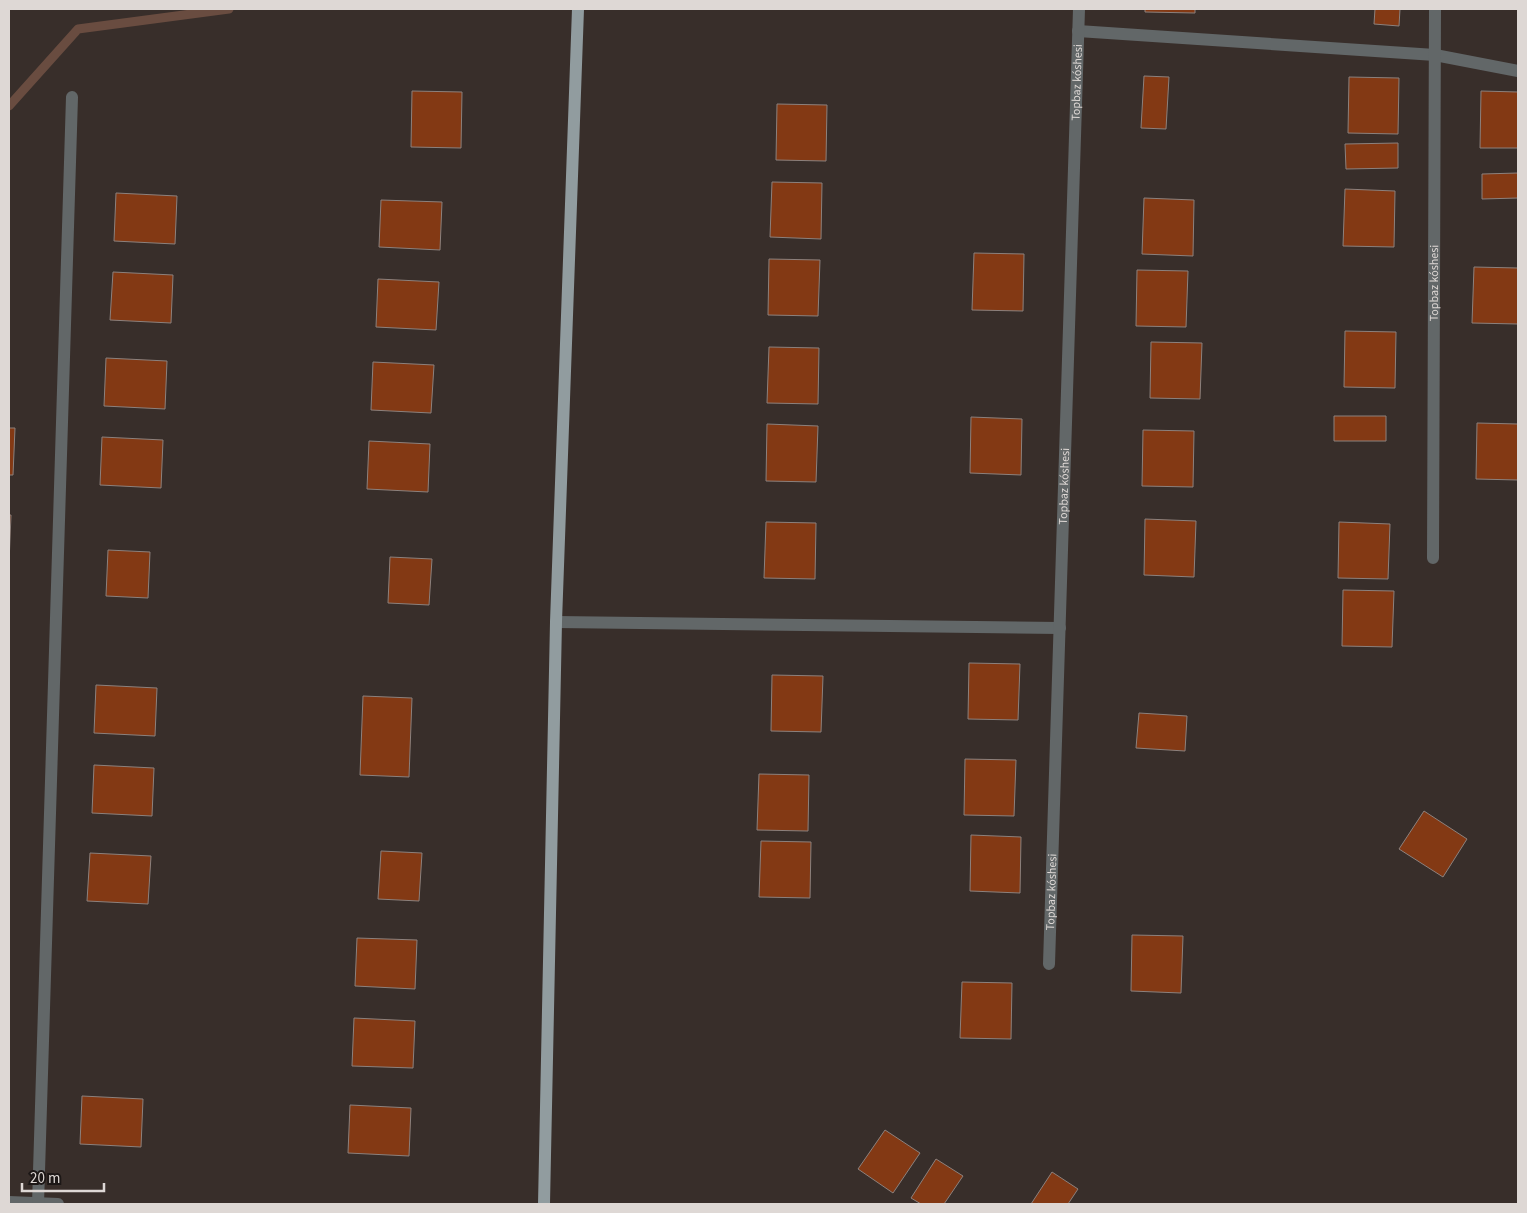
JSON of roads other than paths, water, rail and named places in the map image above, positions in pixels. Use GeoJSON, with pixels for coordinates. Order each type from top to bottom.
{"type":"FeatureCollection","features":[{"type":"Feature","properties":{"kind":"main road"},"geometry":{"type":"LineString","coordinates":[[544,1204],[556,622],[578,9]]}},
{"type":"Feature","properties":{"kind":"street","name":"Topbaz kóshesi"},"geometry":{"type":"LineString","coordinates":[[1049,964],[1079,9]]}},
{"type":"Feature","properties":{"kind":"street","name":"Topbaz kóshesi"},"geometry":{"type":"LineString","coordinates":[[1433,558],[1435,9]]}},
{"type":"Feature","properties":{"kind":"street"},"geometry":{"type":"LineString","coordinates":[[1078,32],[1435,56],[1518,72]]}},
{"type":"Feature","properties":{"kind":"street"},"geometry":{"type":"LineString","coordinates":[[38,1204],[72,97]]}},
{"type":"Feature","properties":{"kind":"street"},"geometry":{"type":"LineString","coordinates":[[556,622],[1060,628]]}},
{"type":"Feature","properties":{"kind":"street"},"geometry":{"type":"LineString","coordinates":[[9,1202],[58,1204]]}},
{"type":"Feature","properties":{"kind":"waterway"},"geometry":{"type":"LineString","coordinates":[[9,106],[78,29],[229,9]]}}]}
